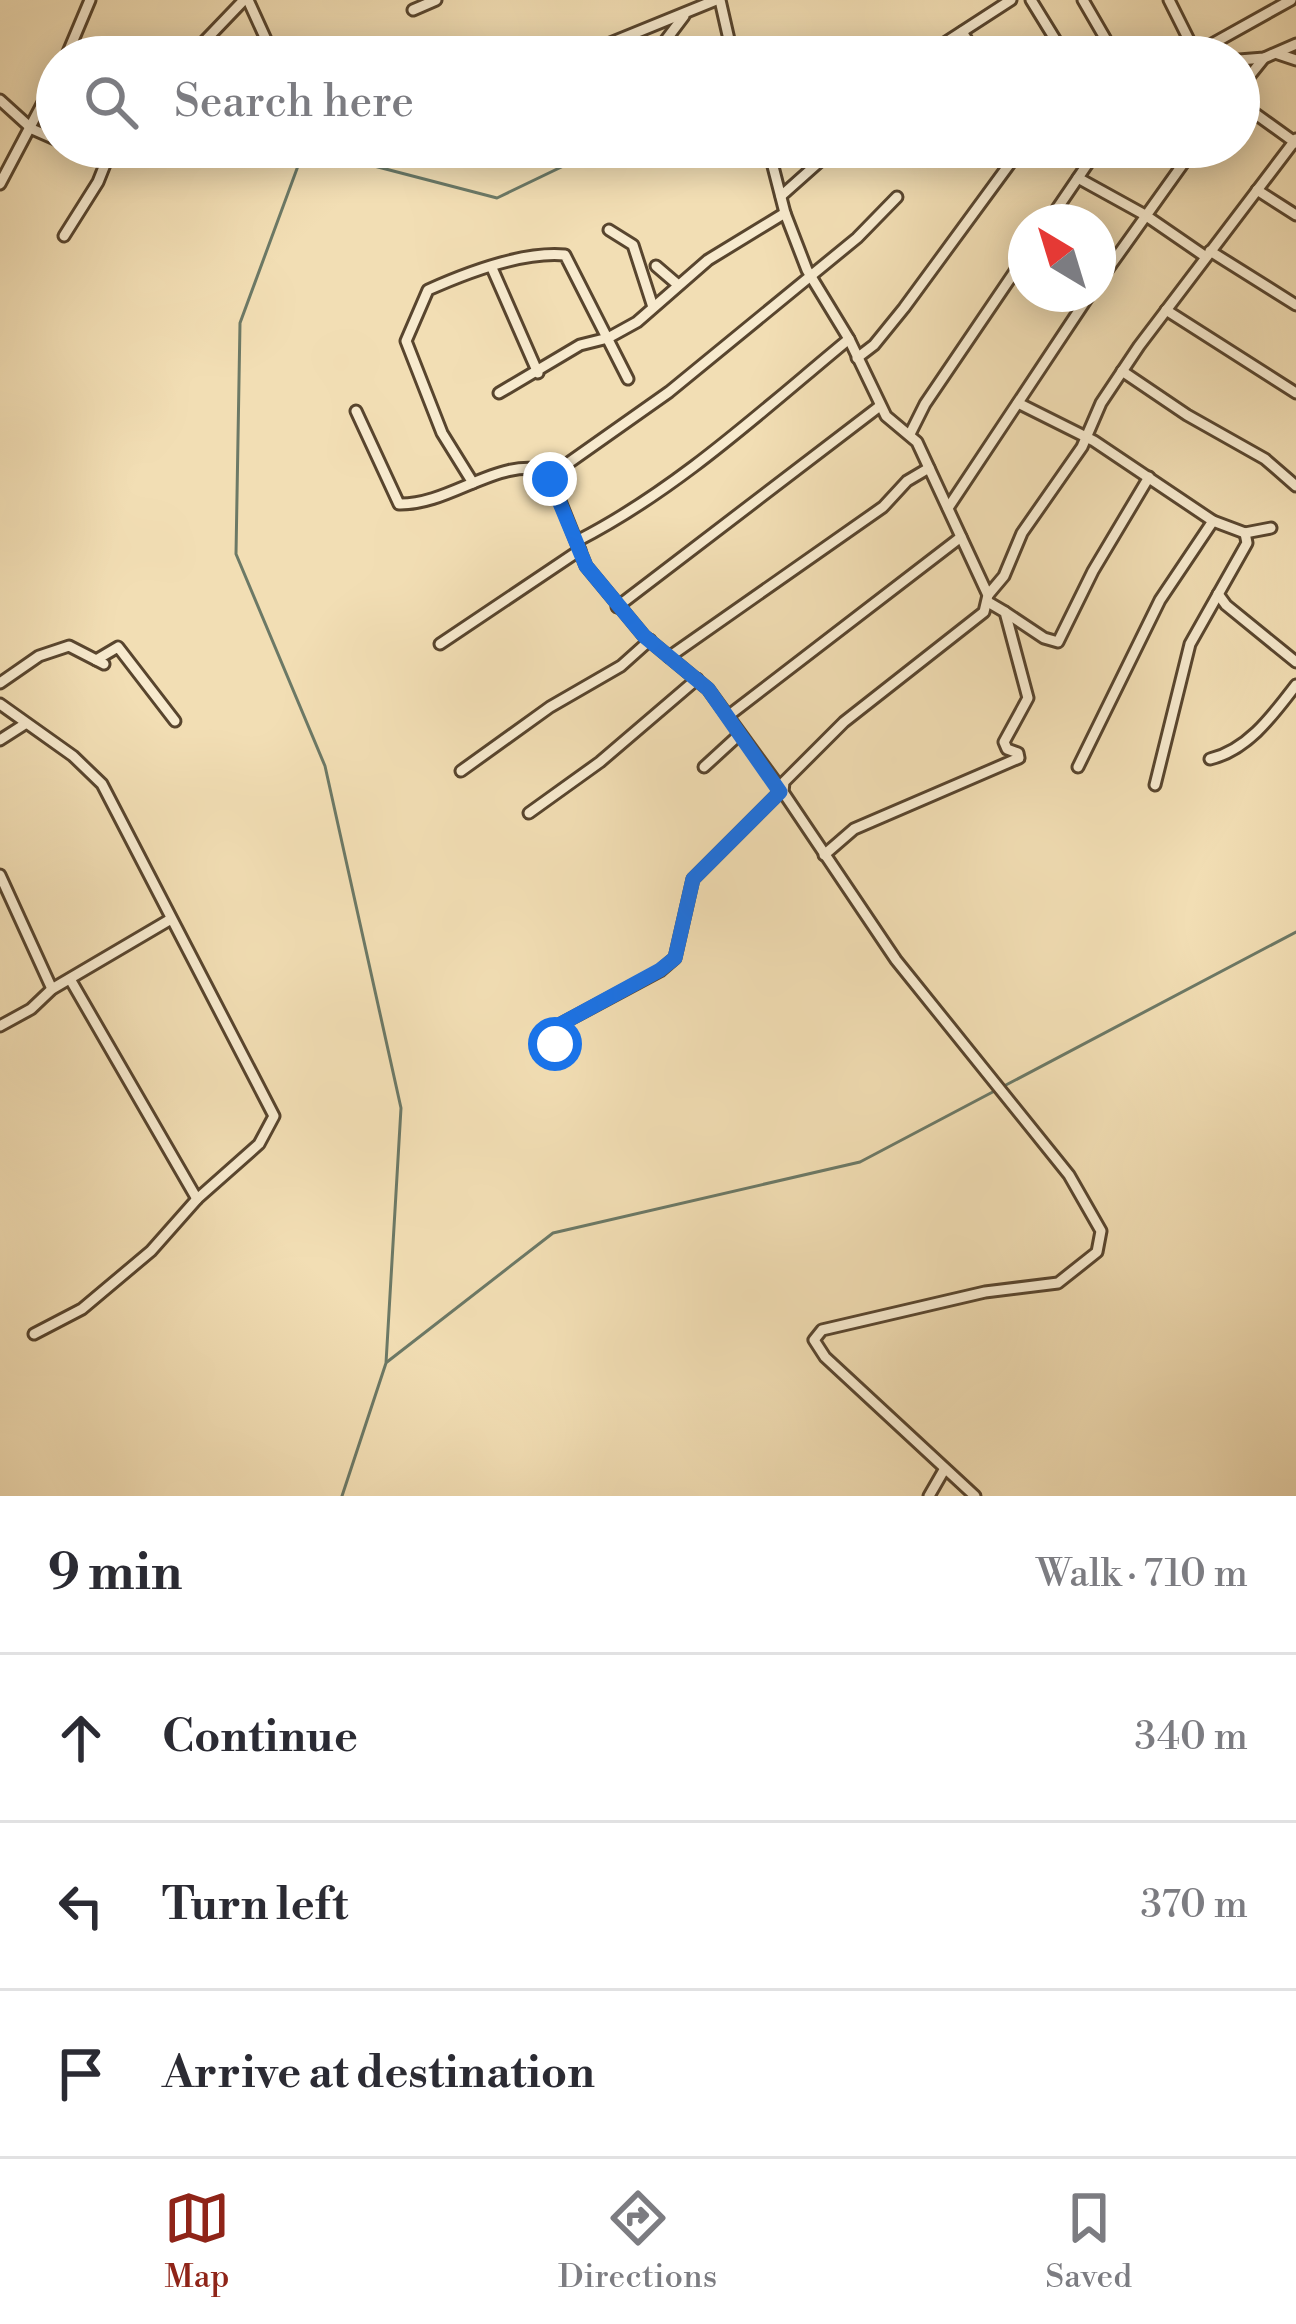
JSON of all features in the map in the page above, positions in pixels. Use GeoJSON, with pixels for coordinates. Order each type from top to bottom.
{"type":"FeatureCollection","features":[{"type":"Feature","properties":{"kind":"street"},"geometry":{"type":"LineString","coordinates":[[75,36],[90,0]]}},
{"type":"Feature","properties":{"kind":"street"},"geometry":{"type":"LineString","coordinates":[[209,36],[246,0],[264,36]]}},
{"type":"Feature","properties":{"kind":"street"},"geometry":{"type":"LineString","coordinates":[[412,10],[436,0]]}},
{"type":"Feature","properties":{"kind":"street"},"geometry":{"type":"LineString","coordinates":[[624,36],[718,0],[727,36]]}},
{"type":"Feature","properties":{"kind":"street"},"geometry":{"type":"LineString","coordinates":[[956,36],[1011,0]]}},
{"type":"Feature","properties":{"kind":"street"},"geometry":{"type":"LineString","coordinates":[[1031,0],[1053,36]]}},
{"type":"Feature","properties":{"kind":"street"},"geometry":{"type":"LineString","coordinates":[[1083,0],[1104,36]]}},
{"type":"Feature","properties":{"kind":"street"},"geometry":{"type":"LineString","coordinates":[[1169,0],[1187,36]]}},
{"type":"Feature","properties":{"kind":"street"},"geometry":{"type":"LineString","coordinates":[[1229,36],[1291,0]]}},
{"type":"Feature","properties":{"kind":"street"},"geometry":{"type":"LineString","coordinates":[[669,36],[684,16]]}},
{"type":"Feature","properties":{"kind":"street"},"geometry":{"type":"LineString","coordinates":[[962,32],[965,36]]}},
{"type":"Feature","properties":{"kind":"street"},"geometry":{"type":"LineString","coordinates":[[1260,58],[1296,44]]}},
{"type":"Feature","properties":{"kind":"street"},"geometry":{"type":"LineString","coordinates":[[1278,54],[1296,60]]}},
{"type":"Feature","properties":{"kind":"street"},"geometry":{"type":"LineString","coordinates":[[1260,63],[1264,58]]}},
{"type":"Feature","properties":{"kind":"street"},"geometry":{"type":"LineString","coordinates":[[0,100],[36,131]]}},
{"type":"Feature","properties":{"kind":"street"},"geometry":{"type":"LineString","coordinates":[[555,1044],[554,1031],[559,1025],[675,958],[693,879],[844,722],[984,611],[1022,533],[1122,371],[1295,142],[1260,117]]}},
{"type":"Feature","properties":{"kind":"street"},"geometry":{"type":"LineString","coordinates":[[0,184],[36,121]]}},
{"type":"Feature","properties":{"kind":"street"},"geometry":{"type":"LineString","coordinates":[[64,236],[103,168]]}},
{"type":"Feature","properties":{"kind":"street"},"geometry":{"type":"LineString","coordinates":[[774,168],[784,213],[809,275],[849,338],[880,406],[891,422],[910,434],[929,468],[988,598],[1005,612],[1058,642],[1148,476]]}},
{"type":"Feature","properties":{"kind":"street"},"geometry":{"type":"LineString","coordinates":[[781,196],[812,168]]}},
{"type":"Feature","properties":{"kind":"street"},"geometry":{"type":"LineString","coordinates":[[857,358],[904,308],[1007,168]]}},
{"type":"Feature","properties":{"kind":"street"},"geometry":{"type":"LineString","coordinates":[[1060,204],[1085,168]]}},
{"type":"Feature","properties":{"kind":"street"},"geometry":{"type":"LineString","coordinates":[[1116,257],[1180,168]]}},
{"type":"Feature","properties":{"kind":"street"},"geometry":{"type":"LineString","coordinates":[[1078,178],[1296,304]]}},
{"type":"Feature","properties":{"kind":"street"},"geometry":{"type":"LineString","coordinates":[[1257,190],[1296,214]]}},
{"type":"Feature","properties":{"kind":"street"},"geometry":{"type":"LineString","coordinates":[[897,196],[856,238],[669,392],[552,472],[550,479],[586,566],[617,607],[697,679],[728,716],[896,960],[1069,1174],[1101,1232],[1096,1252],[1058,1283],[986,1292],[817,1334],[816,1346],[825,1357],[975,1496]]}},
{"type":"Feature","properties":{"kind":"street"},"geometry":{"type":"LineString","coordinates":[[499,393],[580,345],[608,338],[653,308],[677,284],[784,213]]}},
{"type":"Feature","properties":{"kind":"street"},"geometry":{"type":"LineString","coordinates":[[609,230],[633,244],[653,308]]}},
{"type":"Feature","properties":{"kind":"street"},"geometry":{"type":"LineString","coordinates":[[473,483],[442,433],[406,341],[428,290],[470,270],[535,254],[565,255],[628,379]]}},
{"type":"Feature","properties":{"kind":"street"},"geometry":{"type":"LineString","coordinates":[[656,266],[677,284]]}},
{"type":"Feature","properties":{"kind":"street"},"geometry":{"type":"LineString","coordinates":[[492,268],[538,374]]}},
{"type":"Feature","properties":{"kind":"street"},"geometry":{"type":"LineString","coordinates":[[910,434],[1008,282]]}},
{"type":"Feature","properties":{"kind":"street"},"geometry":{"type":"LineString","coordinates":[[1166,310],[1296,393]]}},
{"type":"Feature","properties":{"kind":"street"},"geometry":{"type":"LineString","coordinates":[[947,508],[1078,312]]}},
{"type":"Feature","properties":{"kind":"street"},"geometry":{"type":"LineString","coordinates":[[440,644],[723,444],[849,338]]}},
{"type":"Feature","properties":{"kind":"street"},"geometry":{"type":"LineString","coordinates":[[1122,371],[1265,459],[1296,486]]}},
{"type":"Feature","properties":{"kind":"street"},"geometry":{"type":"LineString","coordinates":[[1018,403],[1085,437],[1214,520],[1245,533],[1271,528]]}},
{"type":"Feature","properties":{"kind":"street"},"geometry":{"type":"LineString","coordinates":[[617,607],[880,406]]}},
{"type":"Feature","properties":{"kind":"street"},"geometry":{"type":"LineString","coordinates":[[356,411],[399,504],[436,499],[522,467],[552,472]]}},
{"type":"Feature","properties":{"kind":"street"},"geometry":{"type":"LineString","coordinates":[[670,657],[929,468]]}},
{"type":"Feature","properties":{"kind":"street"},"geometry":{"type":"LineString","coordinates":[[1078,767],[1160,600],[1214,520]]}},
{"type":"Feature","properties":{"kind":"street"},"geometry":{"type":"LineString","coordinates":[[1155,784],[1190,644],[1247,543],[1245,533]]}},
{"type":"Feature","properties":{"kind":"street"},"geometry":{"type":"LineString","coordinates":[[728,716],[961,537]]}},
{"type":"Feature","properties":{"kind":"street"},"geometry":{"type":"LineString","coordinates":[[1218,594],[1296,662]]}},
{"type":"Feature","properties":{"kind":"street"},"geometry":{"type":"LineString","coordinates":[[824,856],[841,838],[875,818],[1016,763],[1018,753],[1007,749],[1004,742],[1027,705],[1028,691],[1005,612]]}},
{"type":"Feature","properties":{"kind":"street"},"geometry":{"type":"LineString","coordinates":[[461,772],[550,707],[621,666],[650,640]]}},
{"type":"Feature","properties":{"kind":"street"},"geometry":{"type":"LineString","coordinates":[[0,683],[54,649],[69,646],[100,662],[118,646],[175,721]]}},
{"type":"Feature","properties":{"kind":"street"},"geometry":{"type":"LineString","coordinates":[[529,813],[600,762],[697,679]]}},
{"type":"Feature","properties":{"kind":"street"},"geometry":{"type":"LineString","coordinates":[[1210,759],[1250,740],[1296,686]]}},
{"type":"Feature","properties":{"kind":"street"},"geometry":{"type":"LineString","coordinates":[[0,704],[74,756],[102,784],[274,1116],[259,1144],[197,1199],[151,1251],[82,1309],[34,1334]]}},
{"type":"Feature","properties":{"kind":"street"},"geometry":{"type":"LineString","coordinates":[[0,740],[25,724]]}},
{"type":"Feature","properties":{"kind":"street"},"geometry":{"type":"LineString","coordinates":[[704,767],[740,734]]}},
{"type":"Feature","properties":{"kind":"street"},"geometry":{"type":"LineString","coordinates":[[0,875],[52,989]]}},
{"type":"Feature","properties":{"kind":"street"},"geometry":{"type":"LineString","coordinates":[[0,1026],[31,1009],[52,989],[171,919]]}},
{"type":"Feature","properties":{"kind":"street"},"geometry":{"type":"LineString","coordinates":[[70,979],[197,1199]]}},
{"type":"Feature","properties":{"kind":"street"},"geometry":{"type":"LineString","coordinates":[[928,1496],[944,1470]]}},
{"type":"Feature","properties":{"kind":"waterway"},"geometry":{"type":"LineString","coordinates":[[297,168],[240,323],[236,554],[325,766],[401,1108],[386,1363],[342,1496]]}},
{"type":"Feature","properties":{"kind":"waterway"},"geometry":{"type":"LineString","coordinates":[[382,168],[497,198],[559,168]]}},
{"type":"Feature","properties":{"kind":"waterway"},"geometry":{"type":"LineString","coordinates":[[387,1362],[553,1233],[860,1162],[1296,932]]}},
{"type":"Feature","properties":{"kind":"route"},"geometry":{"type":"LineString","coordinates":[[550,479],[586,566],[644,636],[708,689],[780,792],[693,879],[675,958],[559,1025],[554,1031],[555,1044]]}}]}
